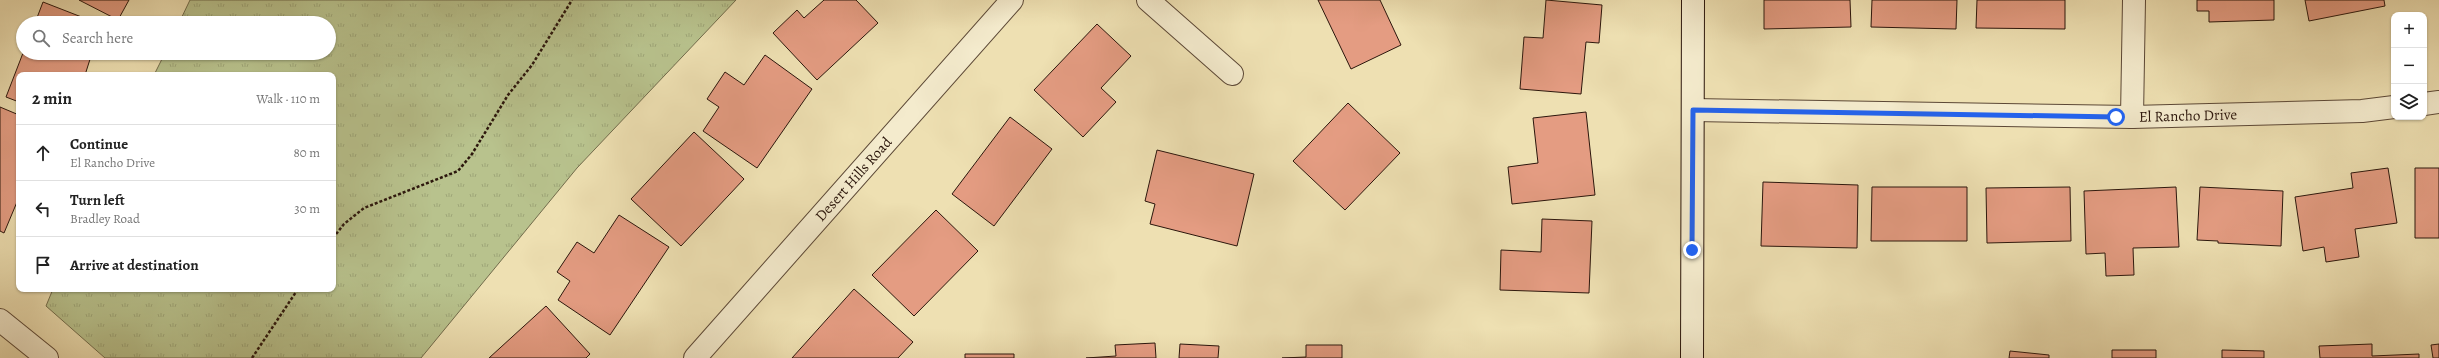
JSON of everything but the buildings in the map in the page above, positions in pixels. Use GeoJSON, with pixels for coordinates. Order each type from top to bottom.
{"type":"FeatureCollection","features":[{"type":"Feature","properties":{"kind":"street","name":"Desert Hills Road"},"geometry":{"type":"LineString","coordinates":[[695,358],[1012,0]]}},
{"type":"Feature","properties":{"kind":"street"},"geometry":{"type":"LineString","coordinates":[[1148,0],[1232,74]]}},
{"type":"Feature","properties":{"kind":"street"},"geometry":{"type":"LineString","coordinates":[[1692,358],[1693,0]]}},
{"type":"Feature","properties":{"kind":"street"},"geometry":{"type":"LineString","coordinates":[[2132,117],[2134,0]]}},
{"type":"Feature","properties":{"kind":"street"},"geometry":{"type":"LineString","coordinates":[[2427,104],[2439,102]]}},
{"type":"Feature","properties":{"kind":"street","name":"El Rancho Drive"},"geometry":{"type":"LineString","coordinates":[[1693,110],[2132,117],[2354,111],[2391,107]]}},
{"type":"Feature","properties":{"kind":"street"},"geometry":{"type":"LineString","coordinates":[[0,320],[47,358]]}},
{"type":"Feature","properties":{"kind":"path"},"geometry":{"type":"LineString","coordinates":[[336,234],[344,224],[364,208],[458,171],[472,154],[508,95],[532,65],[572,0]]}},
{"type":"Feature","properties":{"kind":"path"},"geometry":{"type":"LineString","coordinates":[[252,358],[296,292]]}},
{"type":"Feature","properties":{"kind":"green space"},"geometry":{"type":"Polygon","coordinates":[[[190,0],[736,0],[577,168],[421,358],[105,358],[46,306],[52,292],[336,292],[336,72],[156,72],[162,60],[336,60],[336,16],[182,16],[190,0]]]}},
{"type":"Feature","properties":{"kind":"route"},"geometry":{"type":"LineString","coordinates":[[1692,250],[1693,110],[2116,117]]}}]}
